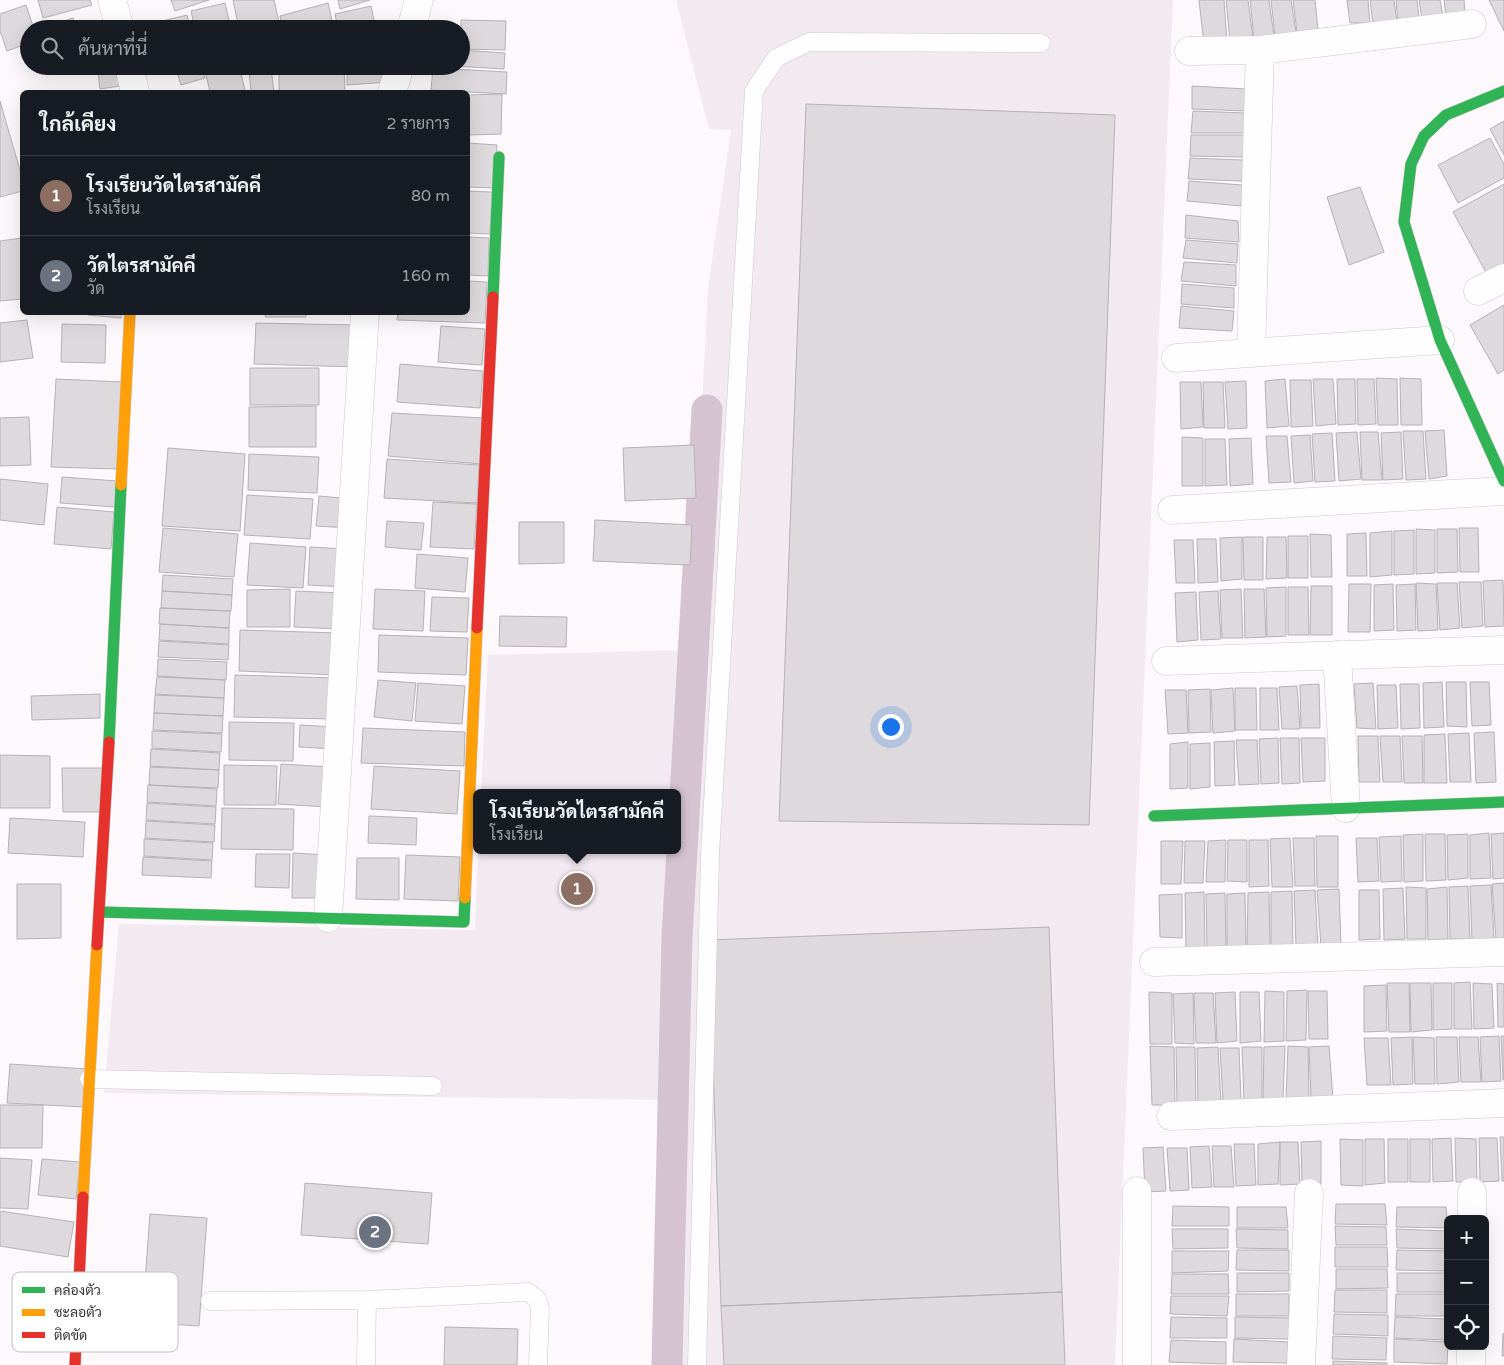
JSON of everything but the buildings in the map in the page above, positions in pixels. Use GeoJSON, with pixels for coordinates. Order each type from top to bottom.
{"type":"FeatureCollection","features":[{"type":"Feature","properties":{"kind":"street"},"geometry":{"type":"LineString","coordinates":[[112,0],[118,20]]}},
{"type":"Feature","properties":{"kind":"street"},"geometry":{"type":"LineString","coordinates":[[413,20],[419,0]]}},
{"type":"Feature","properties":{"kind":"street"},"geometry":{"type":"LineString","coordinates":[[1189,51],[1260,50],[1472,24]]}},
{"type":"Feature","properties":{"kind":"street"},"geometry":{"type":"LineString","coordinates":[[1250,353],[1260,50]]}},
{"type":"Feature","properties":{"kind":"street"},"geometry":{"type":"LineString","coordinates":[[132,75],[135,90]]}},
{"type":"Feature","properties":{"kind":"street"},"geometry":{"type":"LineString","coordinates":[[393,90],[397,75]]}},
{"type":"Feature","properties":{"kind":"street"},"geometry":{"type":"LineString","coordinates":[[1504,91],[1446,115],[1424,136],[1411,164],[1404,222],[1440,340],[1504,481]]}},
{"type":"Feature","properties":{"kind":"street"},"geometry":{"type":"LineString","coordinates":[[100,912],[464,922],[499,157]]}},
{"type":"Feature","properties":{"kind":"street"},"geometry":{"type":"LineString","coordinates":[[1478,291],[1504,278]]}},
{"type":"Feature","properties":{"kind":"street"},"geometry":{"type":"LineString","coordinates":[[80,1272],[89,1079],[100,912],[130,315]]}},
{"type":"Feature","properties":{"kind":"street"},"geometry":{"type":"LineString","coordinates":[[328,918],[365,315]]}},
{"type":"Feature","properties":{"kind":"street"},"geometry":{"type":"LineString","coordinates":[[1176,358],[1440,340]]}},
{"type":"Feature","properties":{"kind":"street"},"geometry":{"type":"LineString","coordinates":[[1172,510],[1504,491]]}},
{"type":"Feature","properties":{"kind":"street"},"geometry":{"type":"LineString","coordinates":[[1166,661],[1504,650]]}},
{"type":"Feature","properties":{"kind":"street"},"geometry":{"type":"LineString","coordinates":[[1337,655],[1346,808]]}},
{"type":"Feature","properties":{"kind":"street"},"geometry":{"type":"LineString","coordinates":[[1154,816],[1504,802]]}},
{"type":"Feature","properties":{"kind":"street"},"geometry":{"type":"LineString","coordinates":[[1154,962],[1504,952]]}},
{"type":"Feature","properties":{"kind":"street"},"geometry":{"type":"LineString","coordinates":[[1170,1116],[1504,1103]]}},
{"type":"Feature","properties":{"kind":"street"},"geometry":{"type":"LineString","coordinates":[[1137,1191],[1137,1365]]}},
{"type":"Feature","properties":{"kind":"street"},"geometry":{"type":"LineString","coordinates":[[1472,1192],[1472,1215]]}},
{"type":"Feature","properties":{"kind":"street"},"geometry":{"type":"LineString","coordinates":[[1301,1365],[1309,1193]]}},
{"type":"Feature","properties":{"kind":"street"},"geometry":{"type":"LineString","coordinates":[[1471,1350],[1471,1365]]}},
{"type":"Feature","properties":{"kind":"street"},"geometry":{"type":"LineString","coordinates":[[75,1365],[76,1352]]}},
{"type":"Feature","properties":{"kind":"lane"},"geometry":{"type":"LineString","coordinates":[[697,1365],[710,855],[754,91],[776,58],[809,42],[1041,42]]}},
{"type":"Feature","properties":{"kind":"lane"},"geometry":{"type":"LineString","coordinates":[[89,1079],[433,1086]]}},
{"type":"Feature","properties":{"kind":"lane"},"geometry":{"type":"LineString","coordinates":[[210,1301],[368,1300],[528,1292],[536,1298],[540,1308],[538,1365]]}},
{"type":"Feature","properties":{"kind":"lane"},"geometry":{"type":"LineString","coordinates":[[366,1365],[368,1300]]}},
{"type":"Feature","properties":{"kind":"shaded area"},"geometry":{"type":"Polygon","coordinates":[[[676,0],[1173,0],[1115,1365],[654,1365],[667,1100],[104,1093],[119,924],[475,930],[478,854],[681,854],[681,789],[481,789],[488,655],[690,650],[708,288],[731,130],[709,129],[676,0]]]}},
{"type":"Feature","properties":{"kind":"waterway"},"geometry":{"type":"LineString","coordinates":[[667,1365],[677,938],[707,410]]}},
{"type":"Feature","properties":{"kind":"traffic: fast"},"geometry":{"type":"LineString","coordinates":[[1504,91],[1446,115],[1424,136],[1411,164],[1404,222],[1440,340],[1504,481]]}},
{"type":"Feature","properties":{"kind":"traffic: fast"},"geometry":{"type":"LineString","coordinates":[[493,297],[499,157]]}},
{"type":"Feature","properties":{"kind":"traffic: fast"},"geometry":{"type":"LineString","coordinates":[[109,742],[121,485]]}},
{"type":"Feature","properties":{"kind":"traffic: fast"},"geometry":{"type":"LineString","coordinates":[[1154,816],[1504,802]]}},
{"type":"Feature","properties":{"kind":"traffic: fast"},"geometry":{"type":"LineString","coordinates":[[100,912],[464,922],[465,898]]}},
{"type":"Feature","properties":{"kind":"traffic: slow"},"geometry":{"type":"LineString","coordinates":[[121,485],[130,315]]}},
{"type":"Feature","properties":{"kind":"traffic: slow"},"geometry":{"type":"LineString","coordinates":[[465,898],[477,628]]}},
{"type":"Feature","properties":{"kind":"traffic: slow"},"geometry":{"type":"LineString","coordinates":[[83,1197],[97,945]]}},
{"type":"Feature","properties":{"kind":"traffic: jam"},"geometry":{"type":"LineString","coordinates":[[477,628],[493,297]]}},
{"type":"Feature","properties":{"kind":"traffic: jam"},"geometry":{"type":"LineString","coordinates":[[97,945],[109,742]]}},
{"type":"Feature","properties":{"kind":"traffic: jam"},"geometry":{"type":"LineString","coordinates":[[79,1272],[83,1197]]}},
{"type":"Feature","properties":{"kind":"traffic: jam"},"geometry":{"type":"LineString","coordinates":[[75,1365],[76,1352]]}},
{"type":"Feature","properties":{"kind":"place","name":"โรงเรียนวัดไตรสามัคคี"},"geometry":{"type":"Point","coordinates":[577,889]}},
{"type":"Feature","properties":{"kind":"place","name":"วัดไตรสามัคคี"},"geometry":{"type":"Point","coordinates":[375,1232]}}]}
